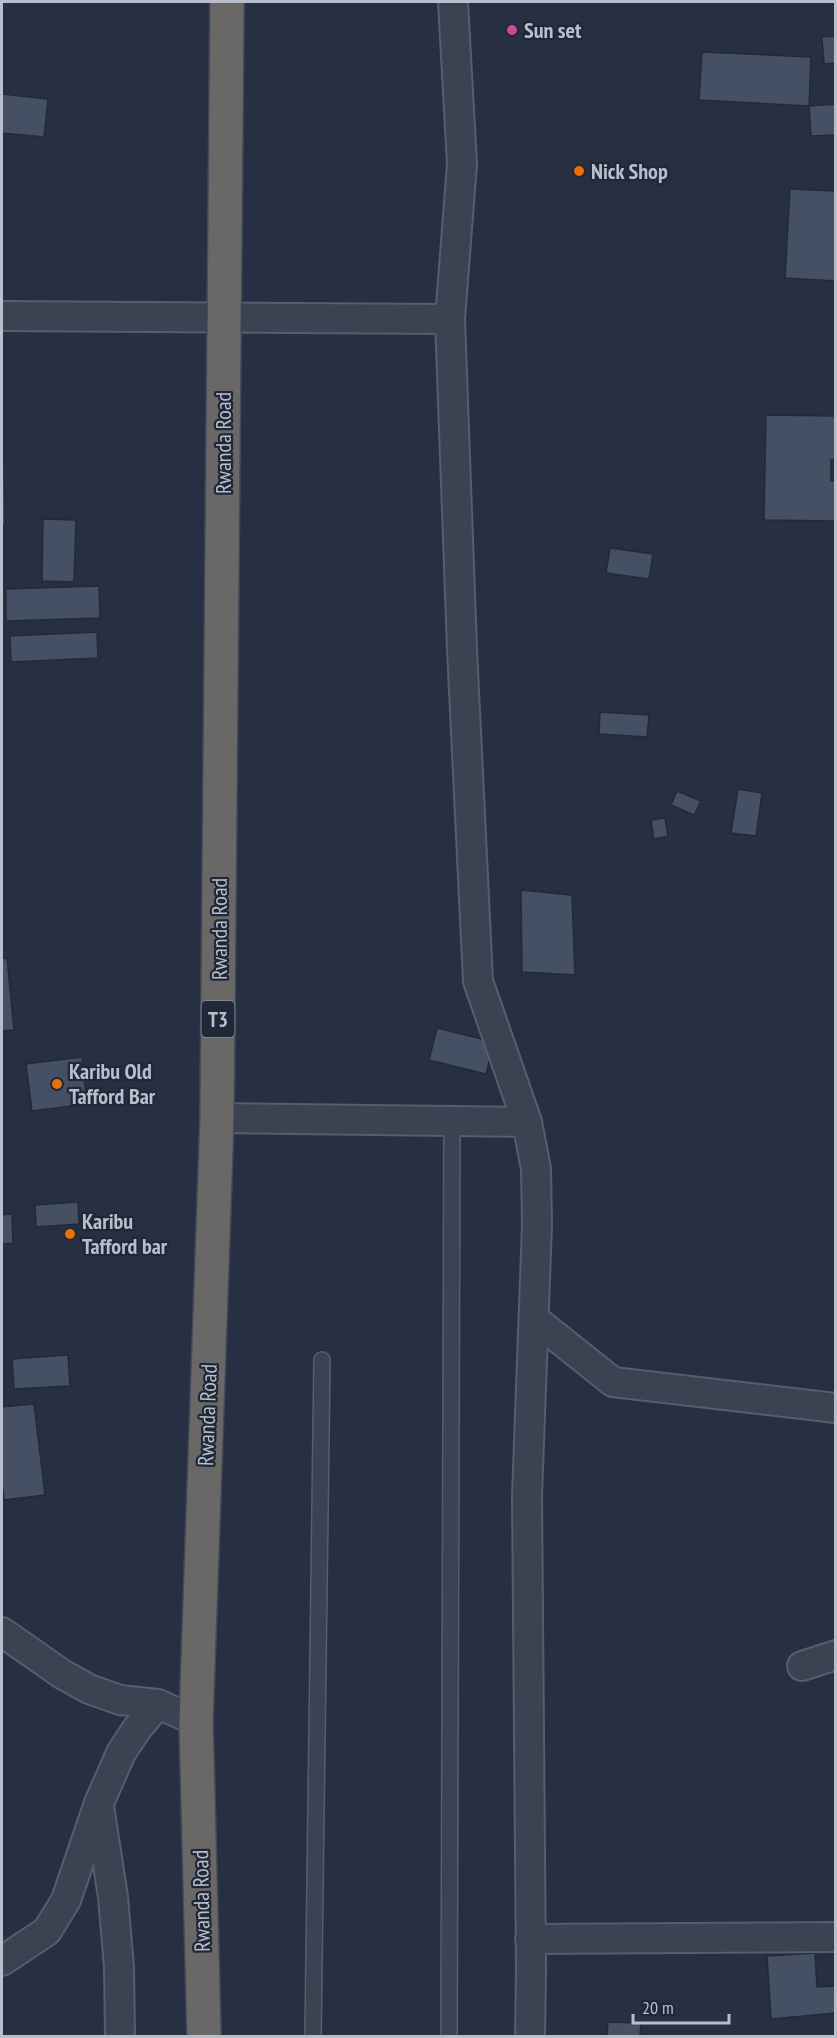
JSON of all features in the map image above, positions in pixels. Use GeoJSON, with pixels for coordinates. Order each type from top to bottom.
{"type":"FeatureCollection","features":[{"type":"Feature","properties":{"kind":"highway","name":"Rwanda Road"},"geometry":{"type":"LineString","coordinates":[[204,2037],[196,1721],[217,1118],[227,2]]}},
{"type":"Feature","properties":{"kind":"street"},"geometry":{"type":"LineString","coordinates":[[453,2],[462,164],[450,319],[462,649],[478,981],[527,1122],[536,1169],[537,1225],[527,1496],[530,2037]]}},
{"type":"Feature","properties":{"kind":"street"},"geometry":{"type":"LineString","coordinates":[[2,316],[450,319]]}},
{"type":"Feature","properties":{"kind":"street"},"geometry":{"type":"LineString","coordinates":[[217,1118],[527,1122]]}},
{"type":"Feature","properties":{"kind":"street"},"geometry":{"type":"LineString","coordinates":[[534,1319],[613,1382],[836,1408]]}},
{"type":"Feature","properties":{"kind":"street"},"geometry":{"type":"LineString","coordinates":[[2,1632],[62,1674],[89,1689],[120,1700],[158,1704],[196,1721]]}},
{"type":"Feature","properties":{"kind":"street"},"geometry":{"type":"LineString","coordinates":[[802,1666],[836,1655]]}},
{"type":"Feature","properties":{"kind":"street"},"geometry":{"type":"LineString","coordinates":[[2,1961],[47,1932],[66,1900],[99,1803],[121,1753],[136,1730],[158,1704]]}},
{"type":"Feature","properties":{"kind":"street"},"geometry":{"type":"LineString","coordinates":[[99,1803],[114,1908],[119,1966],[120,2037]]}},
{"type":"Feature","properties":{"kind":"street"},"geometry":{"type":"LineString","coordinates":[[530,1939],[836,1937]]}},
{"type":"Feature","properties":{"kind":"lane"},"geometry":{"type":"LineString","coordinates":[[449,2037],[452,1120]]}},
{"type":"Feature","properties":{"kind":"lane"},"geometry":{"type":"LineString","coordinates":[[313,2037],[321,1360]]}},
{"type":"Feature","properties":{"kind":"building"},"geometry":{"type":"Polygon","coordinates":[[[836,36],[836,63],[824,64],[822,37],[836,36]]]}},
{"type":"Feature","properties":{"kind":"building"},"geometry":{"type":"Polygon","coordinates":[[[702,52],[811,57],[809,106],[699,100],[702,52]]]}},
{"type":"Feature","properties":{"kind":"building"},"geometry":{"type":"Polygon","coordinates":[[[2,94],[48,99],[44,137],[2,133],[2,94]]]}},
{"type":"Feature","properties":{"kind":"building"},"geometry":{"type":"Polygon","coordinates":[[[836,104],[836,135],[811,136],[809,106],[836,104]]]}},
{"type":"Feature","properties":{"kind":"building"},"geometry":{"type":"Polygon","coordinates":[[[790,189],[836,191],[836,281],[785,278],[790,189]]]}},
{"type":"Feature","properties":{"kind":"building"},"geometry":{"type":"Polygon","coordinates":[[[766,415],[836,416],[836,460],[831,460],[831,481],[836,481],[836,521],[764,520],[766,415]]]}},
{"type":"Feature","properties":{"kind":"building"},"geometry":{"type":"Polygon","coordinates":[[[2,459],[4,459],[5,525],[2,525],[2,459]]]}},
{"type":"Feature","properties":{"kind":"building"},"geometry":{"type":"Polygon","coordinates":[[[43,519],[76,520],[74,582],[42,581],[43,519]]]}},
{"type":"Feature","properties":{"kind":"building"},"geometry":{"type":"Polygon","coordinates":[[[610,548],[653,554],[649,579],[606,573],[610,548]]]}},
{"type":"Feature","properties":{"kind":"building"},"geometry":{"type":"Polygon","coordinates":[[[99,586],[100,618],[6,621],[6,589],[99,586]]]}},
{"type":"Feature","properties":{"kind":"building"},"geometry":{"type":"Polygon","coordinates":[[[97,632],[98,658],[11,662],[10,636],[97,632]]]}},
{"type":"Feature","properties":{"kind":"building"},"geometry":{"type":"Polygon","coordinates":[[[600,712],[649,715],[647,737],[599,734],[600,712]]]}},
{"type":"Feature","properties":{"kind":"building"},"geometry":{"type":"Polygon","coordinates":[[[738,789],[762,793],[756,836],[731,833],[738,789]]]}},
{"type":"Feature","properties":{"kind":"building"},"geometry":{"type":"Polygon","coordinates":[[[677,791],[701,801],[694,815],[671,805],[677,791]]]}},
{"type":"Feature","properties":{"kind":"building"},"geometry":{"type":"Polygon","coordinates":[[[665,818],[668,836],[654,839],[651,820],[665,818]]]}},
{"type":"Feature","properties":{"kind":"building"},"geometry":{"type":"Polygon","coordinates":[[[521,890],[572,895],[575,975],[522,972],[521,890]]]}},
{"type":"Feature","properties":{"kind":"building"},"geometry":{"type":"Polygon","coordinates":[[[7,958],[14,1030],[2,1031],[2,959],[7,958]]]}},
{"type":"Feature","properties":{"kind":"building"},"geometry":{"type":"Polygon","coordinates":[[[437,1028],[494,1042],[486,1074],[429,1060],[437,1028]]]}},
{"type":"Feature","properties":{"kind":"building","name":"Karibu Old Tafford Bar"},"geometry":{"type":"Polygon","coordinates":[[[82,1057],[87,1104],[32,1111],[26,1064],[82,1057]]]}},
{"type":"Feature","properties":{"kind":"building","name":"Karibu Old Tafford Bar"},"geometry":{"type":"Polygon","coordinates":[[[82,1057],[87,1104],[32,1111],[26,1064],[82,1057]]]}},
{"type":"Feature","properties":{"kind":"building"},"geometry":{"type":"Polygon","coordinates":[[[78,1202],[79,1224],[36,1227],[35,1205],[78,1202]]]}},
{"type":"Feature","properties":{"kind":"building"},"geometry":{"type":"Polygon","coordinates":[[[78,1202],[79,1224],[36,1227],[35,1205],[78,1202]]]}},
{"type":"Feature","properties":{"kind":"building"},"geometry":{"type":"Polygon","coordinates":[[[12,1214],[13,1243],[2,1244],[2,1215],[12,1214]]]}},
{"type":"Feature","properties":{"kind":"building"},"geometry":{"type":"Polygon","coordinates":[[[68,1355],[70,1386],[14,1389],[12,1359],[68,1355]]]}},
{"type":"Feature","properties":{"kind":"building"},"geometry":{"type":"Polygon","coordinates":[[[34,1404],[45,1495],[4,1500],[2,1407],[34,1404]]]}},
{"type":"Feature","properties":{"kind":"building"},"geometry":{"type":"Polygon","coordinates":[[[815,1953],[817,1987],[836,1986],[836,2013],[771,2019],[767,1956],[815,1953]]]}},
{"type":"Feature","properties":{"kind":"building"},"geometry":{"type":"Polygon","coordinates":[[[608,2022],[641,2023],[640,2036],[607,2036],[608,2022]]]}},
{"type":"Feature","properties":{"kind":"place","name":"Sun set"},"geometry":{"type":"Point","coordinates":[512,30]}},
{"type":"Feature","properties":{"kind":"place","name":"Nick Shop"},"geometry":{"type":"Point","coordinates":[579,171]}},
{"type":"Feature","properties":{"kind":"place","name":"Karibu Old Tafford Bar"},"geometry":{"type":"Point","coordinates":[57,1084]}},
{"type":"Feature","properties":{"kind":"place","name":"Karibu Tafford bar"},"geometry":{"type":"Point","coordinates":[70,1234]}}]}
